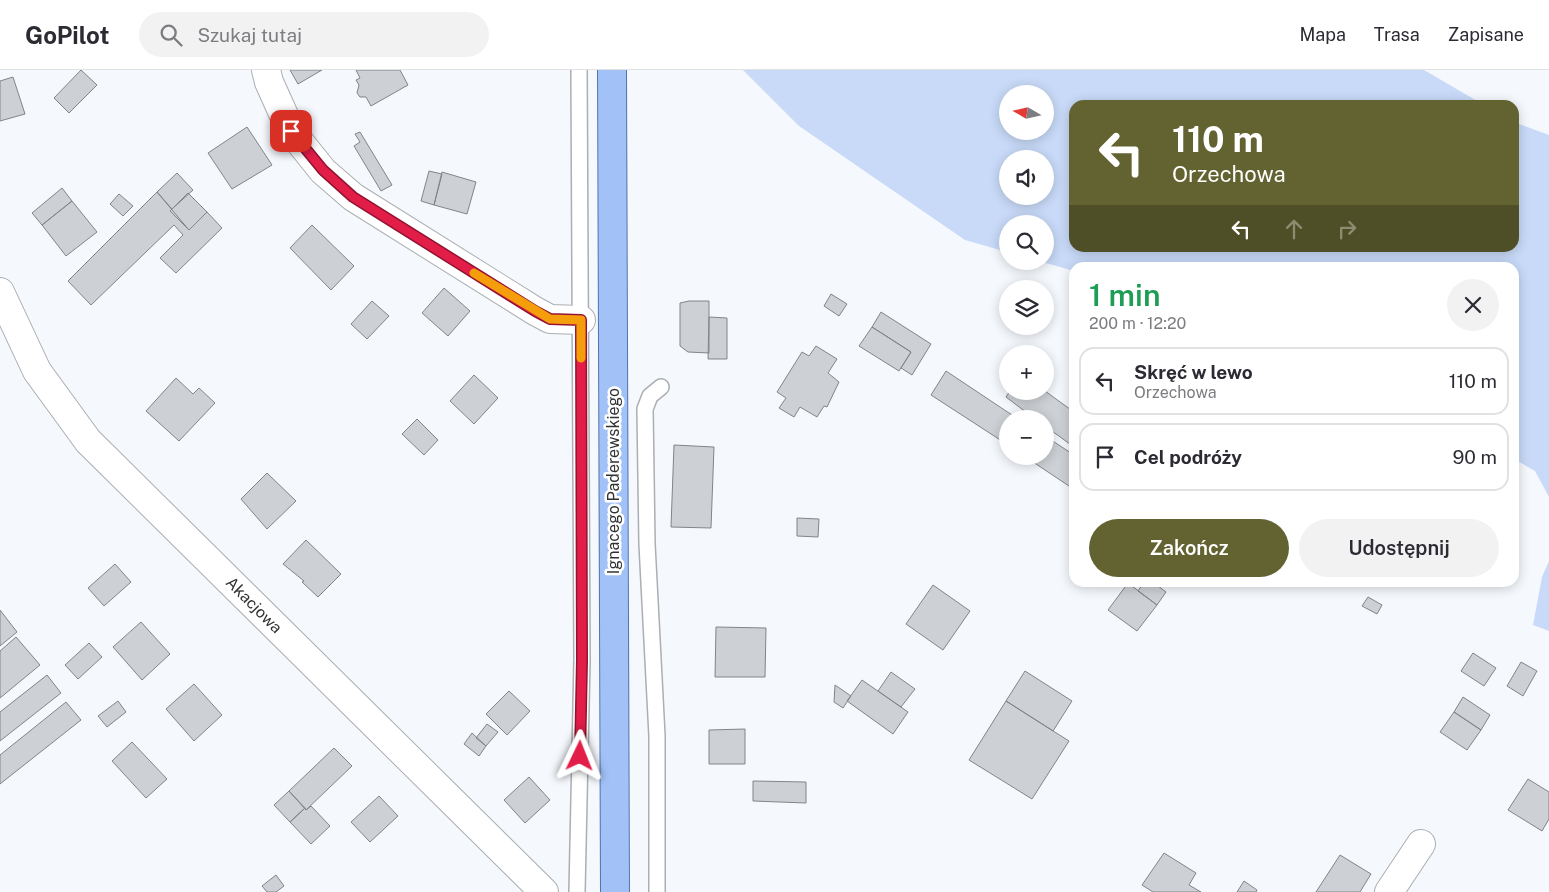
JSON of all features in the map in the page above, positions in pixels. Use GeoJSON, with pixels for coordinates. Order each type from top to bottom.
{"type":"FeatureCollection","features":[{"type":"Feature","properties":{"kind":"main road","name":"Ignacego Paderewskiego"},"geometry":{"type":"LineString","coordinates":[[612,70],[615,892]]}},
{"type":"Feature","properties":{"kind":"street"},"geometry":{"type":"LineString","coordinates":[[266,70],[269,82],[291,131],[323,170],[353,197],[535,311],[550,319],[581,320]]}},
{"type":"Feature","properties":{"kind":"street","name":"Akacjowa"},"geometry":{"type":"LineString","coordinates":[[0,292],[36,371],[88,441],[544,892]]}},
{"type":"Feature","properties":{"kind":"street"},"geometry":{"type":"LineString","coordinates":[[1389,892],[1422,844]]}},
{"type":"Feature","properties":{"kind":"lane"},"geometry":{"type":"LineString","coordinates":[[577,892],[582,660],[579,70]]}},
{"type":"Feature","properties":{"kind":"lane"},"geometry":{"type":"LineString","coordinates":[[657,892],[657,736],[647,544],[645,409],[650,396],[661,387]]}},
{"type":"Feature","properties":{"kind":"shaded area"},"geometry":{"type":"Polygon","coordinates":[[[743,70],[1424,70],[1475,100],[1069,100],[1069,252],[1519,252],[1519,124],[1549,135],[1549,497],[1535,471],[1519,462],[1519,262],[1069,262],[1069,270],[1054,265],[1054,215],[999,215],[999,250],[965,240],[799,126],[743,70]]]}},
{"type":"Feature","properties":{"kind":"shaded area"},"geometry":{"type":"Polygon","coordinates":[[[1549,561],[1549,631],[1533,625],[1542,577],[1549,561]]]}},
{"type":"Feature","properties":{"kind":"building"},"geometry":{"type":"Polygon","coordinates":[[[81,70],[97,85],[69,113],[54,98],[81,70]]]}},
{"type":"Feature","properties":{"kind":"building"},"geometry":{"type":"Polygon","coordinates":[[[290,70],[322,70],[298,84],[290,70]]]}},
{"type":"Feature","properties":{"kind":"building"},"geometry":{"type":"Polygon","coordinates":[[[356,70],[400,70],[408,85],[371,106],[366,97],[360,97],[357,93],[359,85],[356,80],[360,78],[356,70]]]}},
{"type":"Feature","properties":{"kind":"building"},"geometry":{"type":"Polygon","coordinates":[[[13,77],[25,114],[0,121],[0,81],[13,77]]]}},
{"type":"Feature","properties":{"kind":"building"},"geometry":{"type":"Polygon","coordinates":[[[247,127],[272,165],[232,189],[208,153],[247,127]]]}},
{"type":"Feature","properties":{"kind":"building"},"geometry":{"type":"Polygon","coordinates":[[[360,132],[392,185],[381,191],[354,146],[360,142],[355,134],[360,132]]]}},
{"type":"Feature","properties":{"kind":"building"},"geometry":{"type":"Polygon","coordinates":[[[429,171],[442,174],[434,205],[421,201],[429,171]]]}},
{"type":"Feature","properties":{"kind":"building"},"geometry":{"type":"Polygon","coordinates":[[[442,172],[476,182],[467,214],[434,205],[442,172]]]}},
{"type":"Feature","properties":{"kind":"building"},"geometry":{"type":"Polygon","coordinates":[[[177,173],[193,190],[172,209],[157,192],[177,173]]]}},
{"type":"Feature","properties":{"kind":"building"},"geometry":{"type":"Polygon","coordinates":[[[62,188],[72,201],[42,225],[32,213],[62,188]]]}},
{"type":"Feature","properties":{"kind":"building"},"geometry":{"type":"Polygon","coordinates":[[[157,192],[189,230],[207,212],[222,228],[176,273],[160,258],[183,235],[174,225],[91,305],[68,281],[157,192]]]}},
{"type":"Feature","properties":{"kind":"building"},"geometry":{"type":"Polygon","coordinates":[[[188,193],[207,212],[189,230],[170,211],[188,193]]]}},
{"type":"Feature","properties":{"kind":"building"},"geometry":{"type":"Polygon","coordinates":[[[119,194],[133,206],[123,216],[110,204],[119,194]]]}},
{"type":"Feature","properties":{"kind":"building"},"geometry":{"type":"Polygon","coordinates":[[[72,201],[97,232],[66,256],[42,225],[72,201]]]}},
{"type":"Feature","properties":{"kind":"building"},"geometry":{"type":"Polygon","coordinates":[[[312,225],[354,266],[331,290],[290,248],[312,225]]]}},
{"type":"Feature","properties":{"kind":"building"},"geometry":{"type":"Polygon","coordinates":[[[444,288],[470,311],[448,336],[422,313],[444,288]]]}},
{"type":"Feature","properties":{"kind":"building"},"geometry":{"type":"Polygon","coordinates":[[[831,294],[847,304],[839,316],[824,306],[831,294]]]}},
{"type":"Feature","properties":{"kind":"building"},"geometry":{"type":"Polygon","coordinates":[[[372,301],[389,316],[367,339],[351,324],[372,301]]]}},
{"type":"Feature","properties":{"kind":"building"},"geometry":{"type":"Polygon","coordinates":[[[709,301],[709,353],[688,352],[680,346],[680,303],[709,301]]]}},
{"type":"Feature","properties":{"kind":"building"},"geometry":{"type":"Polygon","coordinates":[[[881,312],[931,344],[912,375],[901,368],[911,352],[872,327],[881,312]]]}},
{"type":"Feature","properties":{"kind":"building"},"geometry":{"type":"Polygon","coordinates":[[[709,317],[727,318],[727,359],[708,359],[709,317]]]}},
{"type":"Feature","properties":{"kind":"building"},"geometry":{"type":"Polygon","coordinates":[[[872,327],[911,352],[899,371],[859,346],[872,327]]]}},
{"type":"Feature","properties":{"kind":"building"},"geometry":{"type":"Polygon","coordinates":[[[816,346],[837,359],[828,373],[839,382],[827,407],[824,406],[817,417],[800,407],[794,417],[779,408],[786,398],[777,392],[802,352],[809,356],[816,346]]]}},
{"type":"Feature","properties":{"kind":"building"},"geometry":{"type":"Polygon","coordinates":[[[946,371],[1004,410],[999,410],[999,439],[931,395],[946,371]]]}},
{"type":"Feature","properties":{"kind":"building"},"geometry":{"type":"Polygon","coordinates":[[[474,375],[498,398],[474,424],[450,401],[474,375]]]}},
{"type":"Feature","properties":{"kind":"building"},"geometry":{"type":"Polygon","coordinates":[[[176,378],[193,394],[199,388],[215,403],[179,441],[146,411],[176,378]]]}},
{"type":"Feature","properties":{"kind":"building"},"geometry":{"type":"Polygon","coordinates":[[[1054,398],[1069,408],[1069,443],[1054,433],[1054,410],[1023,410],[1010,400],[1054,400],[1054,398]]]}},
{"type":"Feature","properties":{"kind":"building"},"geometry":{"type":"Polygon","coordinates":[[[417,419],[438,440],[424,455],[402,434],[417,419]]]}},
{"type":"Feature","properties":{"kind":"building"},"geometry":{"type":"Polygon","coordinates":[[[1054,442],[1069,452],[1069,486],[1038,465],[1054,465],[1054,442]]]}},
{"type":"Feature","properties":{"kind":"building"},"geometry":{"type":"Polygon","coordinates":[[[674,445],[714,447],[711,528],[671,527],[674,445]]]}},
{"type":"Feature","properties":{"kind":"building"},"geometry":{"type":"Polygon","coordinates":[[[267,473],[296,501],[267,529],[241,499],[267,473]]]}},
{"type":"Feature","properties":{"kind":"building"},"geometry":{"type":"Polygon","coordinates":[[[797,518],[819,519],[818,537],[797,536],[797,518]]]}},
{"type":"Feature","properties":{"kind":"building"},"geometry":{"type":"Polygon","coordinates":[[[306,540],[341,574],[318,597],[302,582],[304,581],[283,564],[306,540]]]}},
{"type":"Feature","properties":{"kind":"building"},"geometry":{"type":"Polygon","coordinates":[[[115,564],[131,582],[104,606],[88,588],[115,564]]]}},
{"type":"Feature","properties":{"kind":"building"},"geometry":{"type":"Polygon","coordinates":[[[933,585],[970,611],[943,650],[906,624],[933,585]]]}},
{"type":"Feature","properties":{"kind":"building"},"geometry":{"type":"Polygon","coordinates":[[[1125,587],[1133,587],[1157,605],[1137,631],[1108,610],[1125,587]]]}},
{"type":"Feature","properties":{"kind":"building"},"geometry":{"type":"Polygon","coordinates":[[[1141,587],[1160,587],[1166,592],[1157,605],[1138,591],[1141,587]]]}},
{"type":"Feature","properties":{"kind":"building"},"geometry":{"type":"Polygon","coordinates":[[[1368,597],[1382,605],[1377,614],[1362,606],[1368,597]]]}},
{"type":"Feature","properties":{"kind":"building"},"geometry":{"type":"Polygon","coordinates":[[[0,610],[17,632],[0,646],[0,610]]]}},
{"type":"Feature","properties":{"kind":"building"},"geometry":{"type":"Polygon","coordinates":[[[141,622],[170,654],[142,680],[113,647],[141,622]]]}},
{"type":"Feature","properties":{"kind":"building"},"geometry":{"type":"Polygon","coordinates":[[[716,627],[766,628],[765,677],[715,677],[716,627]]]}},
{"type":"Feature","properties":{"kind":"building"},"geometry":{"type":"Polygon","coordinates":[[[16,637],[40,665],[0,698],[0,651],[16,637]]]}},
{"type":"Feature","properties":{"kind":"building"},"geometry":{"type":"Polygon","coordinates":[[[89,643],[102,657],[78,679],[65,665],[89,643]]]}},
{"type":"Feature","properties":{"kind":"building"},"geometry":{"type":"Polygon","coordinates":[[[1473,653],[1496,668],[1484,686],[1461,671],[1473,653]]]}},
{"type":"Feature","properties":{"kind":"building"},"geometry":{"type":"Polygon","coordinates":[[[1521,662],[1537,671],[1523,696],[1507,686],[1521,662]]]}},
{"type":"Feature","properties":{"kind":"building"},"geometry":{"type":"Polygon","coordinates":[[[1025,671],[1072,701],[1053,731],[1006,701],[1025,671]]]}},
{"type":"Feature","properties":{"kind":"building"},"geometry":{"type":"Polygon","coordinates":[[[891,672],[915,689],[901,707],[878,691],[891,672]]]}},
{"type":"Feature","properties":{"kind":"building"},"geometry":{"type":"Polygon","coordinates":[[[47,675],[61,693],[0,741],[0,712],[47,675]]]}},
{"type":"Feature","properties":{"kind":"building"},"geometry":{"type":"Polygon","coordinates":[[[862,680],[908,712],[893,734],[847,701],[862,680]]]}},
{"type":"Feature","properties":{"kind":"building"},"geometry":{"type":"Polygon","coordinates":[[[194,684],[222,715],[194,741],[166,709],[194,684]]]}},
{"type":"Feature","properties":{"kind":"building"},"geometry":{"type":"Polygon","coordinates":[[[835,685],[851,696],[843,708],[834,702],[835,685]]]}},
{"type":"Feature","properties":{"kind":"building"},"geometry":{"type":"Polygon","coordinates":[[[509,691],[530,711],[507,735],[486,714],[509,691]]]}},
{"type":"Feature","properties":{"kind":"building"},"geometry":{"type":"Polygon","coordinates":[[[1463,697],[1490,715],[1481,730],[1454,712],[1463,697]]]}},
{"type":"Feature","properties":{"kind":"building"},"geometry":{"type":"Polygon","coordinates":[[[118,701],[126,712],[107,727],[98,716],[118,701]]]}},
{"type":"Feature","properties":{"kind":"building"},"geometry":{"type":"Polygon","coordinates":[[[1006,701],[1069,741],[1032,799],[969,760],[1006,701]]]}},
{"type":"Feature","properties":{"kind":"building"},"geometry":{"type":"Polygon","coordinates":[[[66,702],[81,720],[0,784],[0,755],[66,702]]]}},
{"type":"Feature","properties":{"kind":"building"},"geometry":{"type":"Polygon","coordinates":[[[1454,712],[1481,730],[1467,750],[1440,732],[1454,712]]]}},
{"type":"Feature","properties":{"kind":"building"},"geometry":{"type":"Polygon","coordinates":[[[487,724],[498,732],[486,746],[476,738],[487,724]]]}},
{"type":"Feature","properties":{"kind":"building"},"geometry":{"type":"Polygon","coordinates":[[[745,729],[745,764],[709,764],[709,730],[745,729]]]}},
{"type":"Feature","properties":{"kind":"building"},"geometry":{"type":"Polygon","coordinates":[[[472,733],[486,746],[479,756],[464,744],[472,733]]]}},
{"type":"Feature","properties":{"kind":"building"},"geometry":{"type":"Polygon","coordinates":[[[132,742],[167,779],[146,798],[112,761],[132,742]]]}},
{"type":"Feature","properties":{"kind":"building"},"geometry":{"type":"Polygon","coordinates":[[[334,748],[352,766],[306,810],[289,791],[334,748]]]}},
{"type":"Feature","properties":{"kind":"building"},"geometry":{"type":"Polygon","coordinates":[[[529,777],[550,800],[525,823],[504,800],[529,777]]]}},
{"type":"Feature","properties":{"kind":"building"},"geometry":{"type":"Polygon","coordinates":[[[1528,779],[1549,792],[1549,819],[1542,831],[1508,810],[1528,779]]]}},
{"type":"Feature","properties":{"kind":"building"},"geometry":{"type":"Polygon","coordinates":[[[753,781],[806,782],[806,803],[753,801],[753,781]]]}},
{"type":"Feature","properties":{"kind":"building"},"geometry":{"type":"Polygon","coordinates":[[[289,791],[305,808],[290,822],[274,805],[289,791]]]}},
{"type":"Feature","properties":{"kind":"building"},"geometry":{"type":"Polygon","coordinates":[[[379,796],[398,816],[370,842],[351,822],[379,796]]]}},
{"type":"Feature","properties":{"kind":"building"},"geometry":{"type":"Polygon","coordinates":[[[311,806],[330,826],[311,844],[290,822],[305,808],[306,810],[311,806]]]}},
{"type":"Feature","properties":{"kind":"building"},"geometry":{"type":"Polygon","coordinates":[[[1164,853],[1196,873],[1189,885],[1201,892],[1153,892],[1142,885],[1164,853]]]}},
{"type":"Feature","properties":{"kind":"building"},"geometry":{"type":"Polygon","coordinates":[[[1340,855],[1371,874],[1360,892],[1316,892],[1340,855]]]}},
{"type":"Feature","properties":{"kind":"building"},"geometry":{"type":"Polygon","coordinates":[[[276,875],[284,886],[276,892],[267,892],[262,886],[276,875]]]}},
{"type":"Feature","properties":{"kind":"building"},"geometry":{"type":"Polygon","coordinates":[[[1244,881],[1257,890],[1256,892],[1237,892],[1244,881]]]}},
{"type":"Feature","properties":{"kind":"slow traffic"},"geometry":{"type":"LineString","coordinates":[[474,273],[550,319],[581,320],[581,358]]}},
{"type":"Feature","properties":{"kind":"route"},"geometry":{"type":"LineString","coordinates":[[291,131],[323,170],[353,197],[535,311],[550,319],[581,320],[582,660],[580,756]]}}]}
